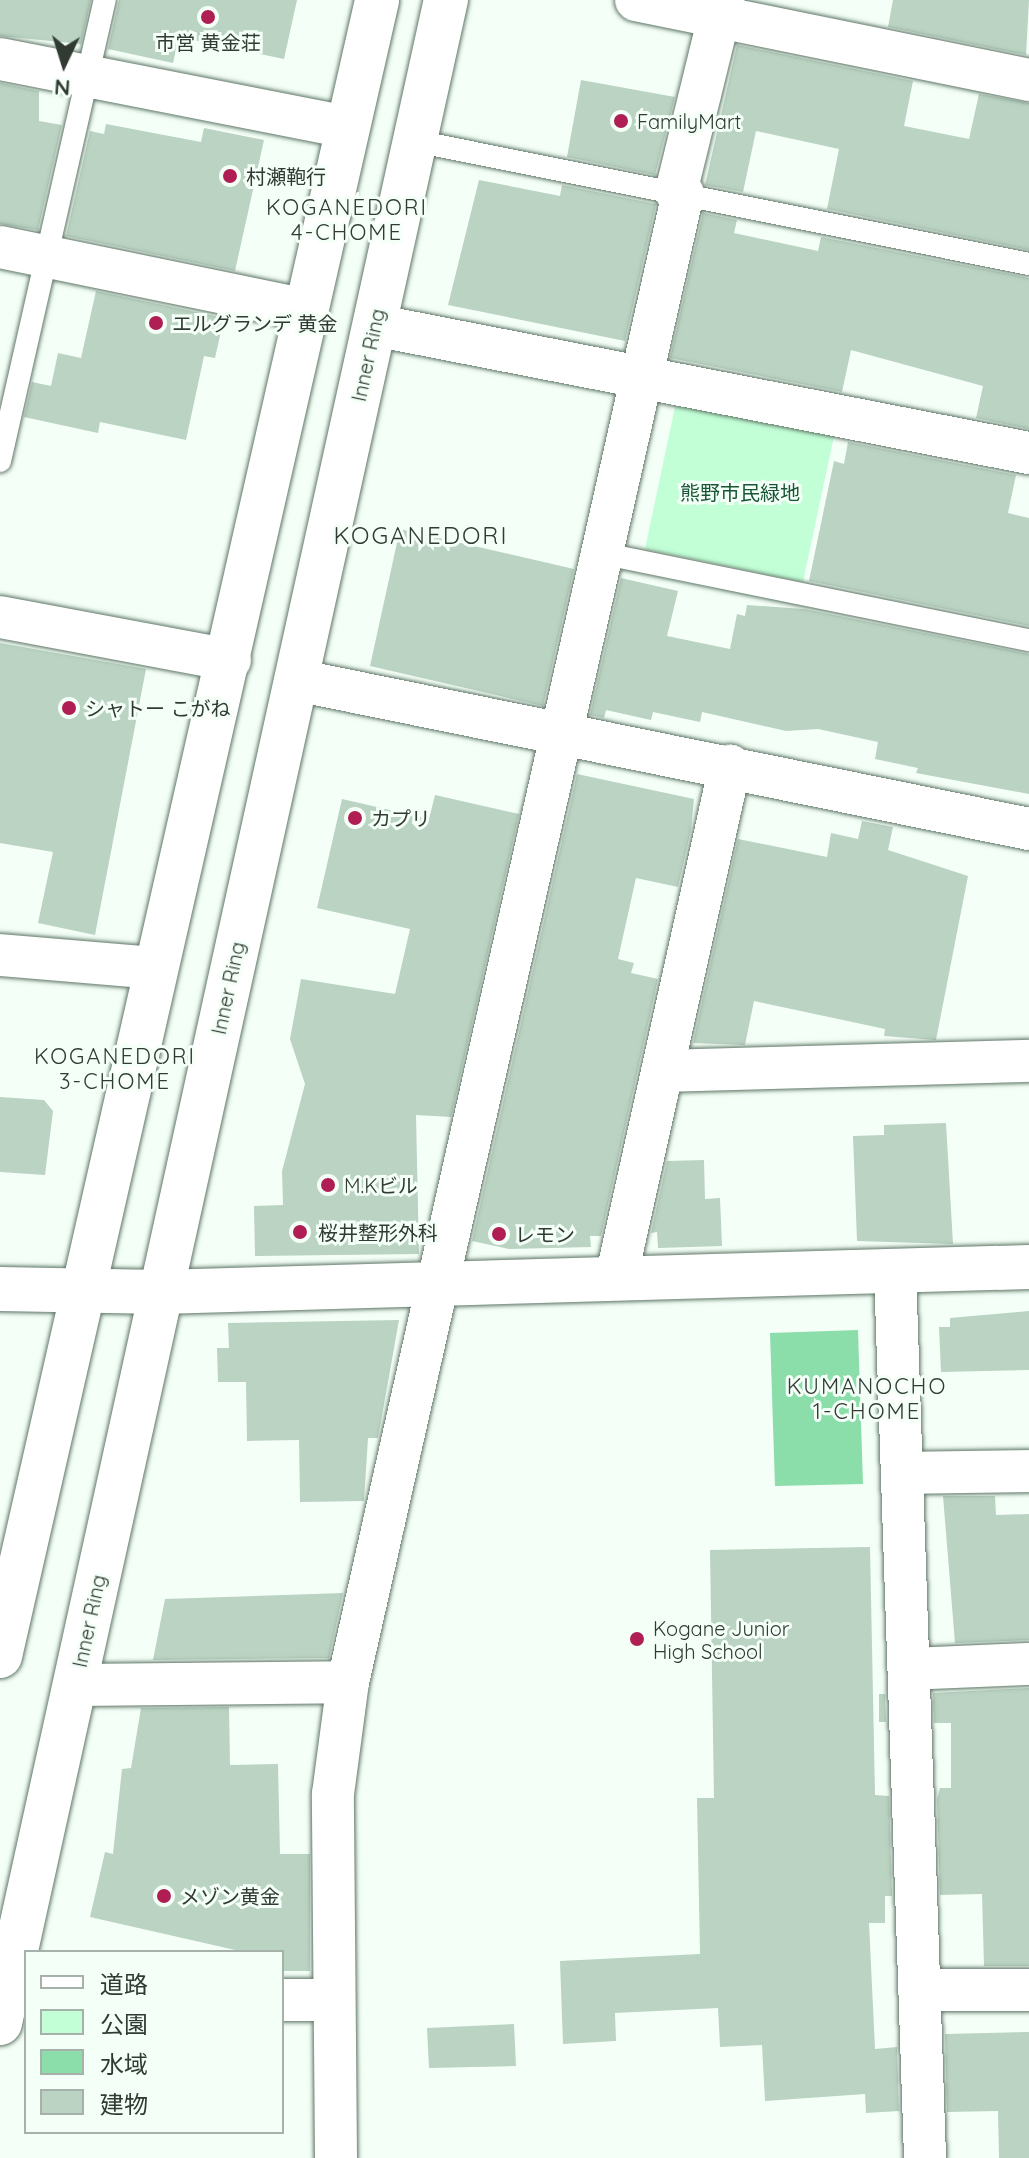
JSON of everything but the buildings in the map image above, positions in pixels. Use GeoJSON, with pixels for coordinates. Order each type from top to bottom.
{"type":"FeatureCollection","features":[{"type":"Feature","properties":{"kind":"main road"},"geometry":{"type":"LineString","coordinates":[[0,1656],[156,968],[230,660],[377,0]]}},
{"type":"Feature","properties":{"kind":"main road","name":"Inner Ring"},"geometry":{"type":"LineString","coordinates":[[10,2008],[75,1685],[446,0]]}},
{"type":"Feature","properties":{"kind":"main road"},"geometry":{"type":"LineString","coordinates":[[0,1289],[85,1285],[161,1292],[1029,1267]]}},
{"type":"Feature","properties":{"kind":"street"},"geometry":{"type":"LineString","coordinates":[[636,0],[721,8],[1029,80]]}},
{"type":"Feature","properties":{"kind":"street"},"geometry":{"type":"LineString","coordinates":[[336,2158],[332,2000],[333,1794],[348,1682],[600,553],[643,376],[721,8]]}},
{"type":"Feature","properties":{"kind":"street"},"geometry":{"type":"LineString","coordinates":[[0,59],[348,127]]}},
{"type":"Feature","properties":{"kind":"street"},"geometry":{"type":"LineString","coordinates":[[0,247],[306,310]]}},
{"type":"Feature","properties":{"kind":"street"},"geometry":{"type":"LineString","coordinates":[[374,325],[1029,453]]}},
{"type":"Feature","properties":{"kind":"street"},"geometry":{"type":"LineString","coordinates":[[0,617],[230,660]]}},
{"type":"Feature","properties":{"kind":"street"},"geometry":{"type":"LineString","coordinates":[[296,680],[562,731],[1029,829]]}},
{"type":"Feature","properties":{"kind":"street"},"geometry":{"type":"LineString","coordinates":[[616,1279],[665,1071],[730,766]]}},
{"type":"Feature","properties":{"kind":"street"},"geometry":{"type":"LineString","coordinates":[[0,955],[156,968]]}},
{"type":"Feature","properties":{"kind":"street"},"geometry":{"type":"LineString","coordinates":[[665,1071],[1029,1061]]}},
{"type":"Feature","properties":{"kind":"street"},"geometry":{"type":"LineString","coordinates":[[895,1271],[925,2158]]}},
{"type":"Feature","properties":{"kind":"street"},"geometry":{"type":"LineString","coordinates":[[902,1473],[1029,1471]]}},
{"type":"Feature","properties":{"kind":"street"},"geometry":{"type":"LineString","coordinates":[[909,1669],[1029,1664]]}},
{"type":"Feature","properties":{"kind":"street"},"geometry":{"type":"LineString","coordinates":[[75,1685],[348,1682]]}},
{"type":"Feature","properties":{"kind":"street"},"geometry":{"type":"LineString","coordinates":[[919,1990],[1029,1990]]}},
{"type":"Feature","properties":{"kind":"street"},"geometry":{"type":"LineString","coordinates":[[284,2000],[332,2000]]}},
{"type":"Feature","properties":{"kind":"lane"},"geometry":{"type":"LineString","coordinates":[[0,461],[105,0]]}},
{"type":"Feature","properties":{"kind":"lane"},"geometry":{"type":"LineString","coordinates":[[415,141],[1029,264]]}},
{"type":"Feature","properties":{"kind":"lane"},"geometry":{"type":"LineString","coordinates":[[600,553],[1029,640]]}},
{"type":"Feature","properties":{"kind":"green space","name":"熊野市民緑地"},"geometry":{"type":"Polygon","coordinates":[[[676,402],[834,436],[803,582],[645,549],[676,402]]]}},
{"type":"Feature","properties":{"kind":"water"},"geometry":{"type":"Polygon","coordinates":[[[858,1330],[863,1484],[775,1486],[770,1333],[858,1330]]]}},
{"type":"Feature","properties":{"kind":"place","name":"市営 黄金荘"},"geometry":{"type":"Point","coordinates":[208,17]}},
{"type":"Feature","properties":{"kind":"place","name":"FamilyMart"},"geometry":{"type":"Point","coordinates":[621,121]}},
{"type":"Feature","properties":{"kind":"place","name":"村瀬鞄行"},"geometry":{"type":"Point","coordinates":[230,176]}},
{"type":"Feature","properties":{"kind":"place","name":"エルグランデ 黄金"},"geometry":{"type":"Point","coordinates":[156,323]}},
{"type":"Feature","properties":{"kind":"place","name":"シャトー こがね"},"geometry":{"type":"Point","coordinates":[69,708]}},
{"type":"Feature","properties":{"kind":"place","name":"カプリ"},"geometry":{"type":"Point","coordinates":[355,818]}},
{"type":"Feature","properties":{"kind":"place","name":"M.Kビル"},"geometry":{"type":"Point","coordinates":[328,1185]}},
{"type":"Feature","properties":{"kind":"place","name":"桜井整形外科"},"geometry":{"type":"Point","coordinates":[300,1232]}},
{"type":"Feature","properties":{"kind":"place","name":"レモン"},"geometry":{"type":"Point","coordinates":[499,1234]}},
{"type":"Feature","properties":{"kind":"place","name":"Kogane Junior High School"},"geometry":{"type":"Point","coordinates":[637,1639]}},
{"type":"Feature","properties":{"kind":"place","name":"メゾン黄金"},"geometry":{"type":"Point","coordinates":[164,1896]}},
{"type":"Feature","properties":{"kind":"district","name":"KOGANEDORI 4-CHOME"},"geometry":{"type":"Point","coordinates":[347,220]}},
{"type":"Feature","properties":{"kind":"district","name":"KOGANEDORI"},"geometry":{"type":"Point","coordinates":[421,536]}},
{"type":"Feature","properties":{"kind":"district","name":"KOGANEDORI 3-CHOME"},"geometry":{"type":"Point","coordinates":[115,1068]}},
{"type":"Feature","properties":{"kind":"district","name":"KUMANOCHO 1-CHOME"},"geometry":{"type":"Point","coordinates":[867,1398]}}]}
